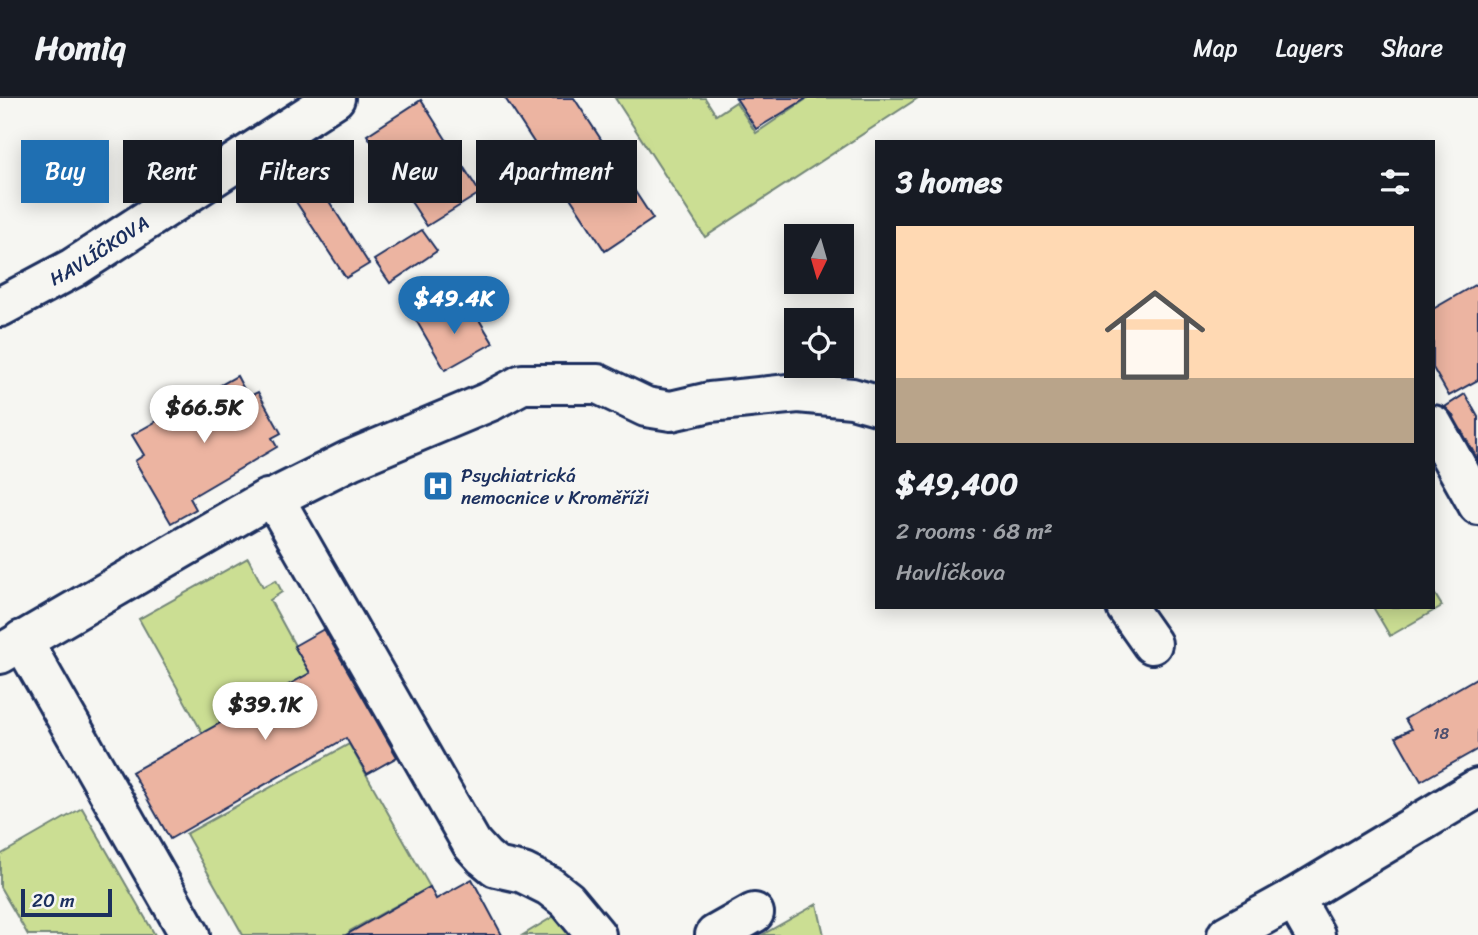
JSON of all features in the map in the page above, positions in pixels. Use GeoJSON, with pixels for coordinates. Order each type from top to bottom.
{"type":"FeatureCollection","features":[{"type":"Feature","properties":{"kind":"street","name":"HAVLÍČKOVA"},"geometry":{"type":"LineString","coordinates":[[0,307],[73,268],[335,98]]}},
{"type":"Feature","properties":{"kind":"street"},"geometry":{"type":"LineString","coordinates":[[190,935],[11,647],[267,499],[350,460],[491,401],[522,384],[598,384],[646,407],[671,411],[710,402],[797,393],[852,398],[875,404]]}},
{"type":"Feature","properties":{"kind":"street"},"geometry":{"type":"LineString","coordinates":[[1435,429],[1478,505]]}},
{"type":"Feature","properties":{"kind":"street"},"geometry":{"type":"LineString","coordinates":[[274,498],[472,844],[496,867],[523,873],[549,886],[567,900],[596,935]]}},
{"type":"Feature","properties":{"kind":"street"},"geometry":{"type":"LineString","coordinates":[[1127,609],[1152,644]]}},
{"type":"Feature","properties":{"kind":"street"},"geometry":{"type":"LineString","coordinates":[[1227,935],[1478,788]]}},
{"type":"Feature","properties":{"kind":"street"},"geometry":{"type":"LineString","coordinates":[[1294,898],[1315,935]]}},
{"type":"Feature","properties":{"kind":"street"},"geometry":{"type":"LineString","coordinates":[[716,935],[754,913]]}},
{"type":"Feature","properties":{"kind":"green space"},"geometry":{"type":"Polygon","coordinates":[[[615,98],[705,98],[716,115],[736,102],[756,133],[805,100],[804,98],[918,98],[705,237],[615,98]]]}},
{"type":"Feature","properties":{"kind":"green space"},"geometry":{"type":"Polygon","coordinates":[[[248,558],[263,587],[276,580],[282,592],[270,600],[310,673],[203,734],[139,619],[248,558]]]}},
{"type":"Feature","properties":{"kind":"green space"},"geometry":{"type":"Polygon","coordinates":[[[1435,594],[1442,606],[1390,636],[1374,609],[1435,609],[1435,594]]]}},
{"type":"Feature","properties":{"kind":"green space"},"geometry":{"type":"Polygon","coordinates":[[[349,744],[430,887],[350,931],[352,935],[243,935],[186,834],[349,744]]]}},
{"type":"Feature","properties":{"kind":"green space"},"geometry":{"type":"Polygon","coordinates":[[[82,808],[155,935],[28,935],[0,887],[0,855],[82,808]]]}},
{"type":"Feature","properties":{"kind":"green space"},"geometry":{"type":"Polygon","coordinates":[[[817,904],[824,935],[762,935],[817,904]]]}},
{"type":"Feature","properties":{"kind":"green space"},"geometry":{"type":"Polygon","coordinates":[[[566,909],[587,935],[523,935],[566,909]]]}},
{"type":"Feature","properties":{"kind":"building"},"geometry":{"type":"Polygon","coordinates":[[[505,98],[574,98],[601,140],[532,140],[505,98]]]}},
{"type":"Feature","properties":{"kind":"building"},"geometry":{"type":"Polygon","coordinates":[[[736,98],[807,98],[756,129],[736,98]]]}},
{"type":"Feature","properties":{"kind":"building"},"geometry":{"type":"Polygon","coordinates":[[[421,100],[446,140],[370,140],[367,135],[421,100]]]}},
{"type":"Feature","properties":{"kind":"building"},"geometry":{"type":"Polygon","coordinates":[[[462,165],[476,187],[476,195],[427,226],[412,203],[462,203],[462,165]]]}},
{"type":"Feature","properties":{"kind":"building"},"geometry":{"type":"Polygon","coordinates":[[[637,194],[653,219],[605,251],[574,203],[637,203],[637,194]]]}},
{"type":"Feature","properties":{"kind":"building"},"geometry":{"type":"Polygon","coordinates":[[[297,203],[330,203],[369,264],[346,278],[297,203]]]}},
{"type":"Feature","properties":{"kind":"building"},"geometry":{"type":"Polygon","coordinates":[[[422,230],[437,251],[390,283],[374,260],[422,230]]]}},
{"type":"Feature","properties":{"kind":"building"},"geometry":{"type":"Polygon","coordinates":[[[1478,283],[1478,380],[1449,396],[1435,372],[1435,308],[1478,283]]]}},
{"type":"Feature","properties":{"kind":"building"},"geometry":{"type":"Polygon","coordinates":[[[441,305],[450,322],[472,308],[493,343],[445,370],[416,320],[441,305]]]}},
{"type":"Feature","properties":{"kind":"building"},"geometry":{"type":"Polygon","coordinates":[[[237,376],[248,397],[258,392],[281,433],[272,438],[277,447],[190,498],[196,509],[171,523],[135,461],[144,455],[132,435],[237,376]]]}},
{"type":"Feature","properties":{"kind":"building"},"geometry":{"type":"Polygon","coordinates":[[[1465,394],[1478,417],[1478,460],[1452,414],[1445,407],[1465,394]]]}},
{"type":"Feature","properties":{"kind":"building"},"geometry":{"type":"Polygon","coordinates":[[[324,629],[397,757],[367,774],[346,738],[170,839],[132,772],[310,673],[294,646],[324,629]]]}},
{"type":"Feature","properties":{"kind":"building"},"geometry":{"type":"Polygon","coordinates":[[[1478,677],[1478,749],[1421,781],[1396,737],[1411,729],[1405,719],[1478,677]]]}},
{"type":"Feature","properties":{"kind":"building"},"geometry":{"type":"Polygon","coordinates":[[[472,879],[502,935],[346,935],[430,887],[436,899],[472,879]]]}},
{"type":"Feature","properties":{"kind":"place","name":"Psychiatrická nemocnice v Kroměříži"},"geometry":{"type":"Point","coordinates":[438,486]}}]}
